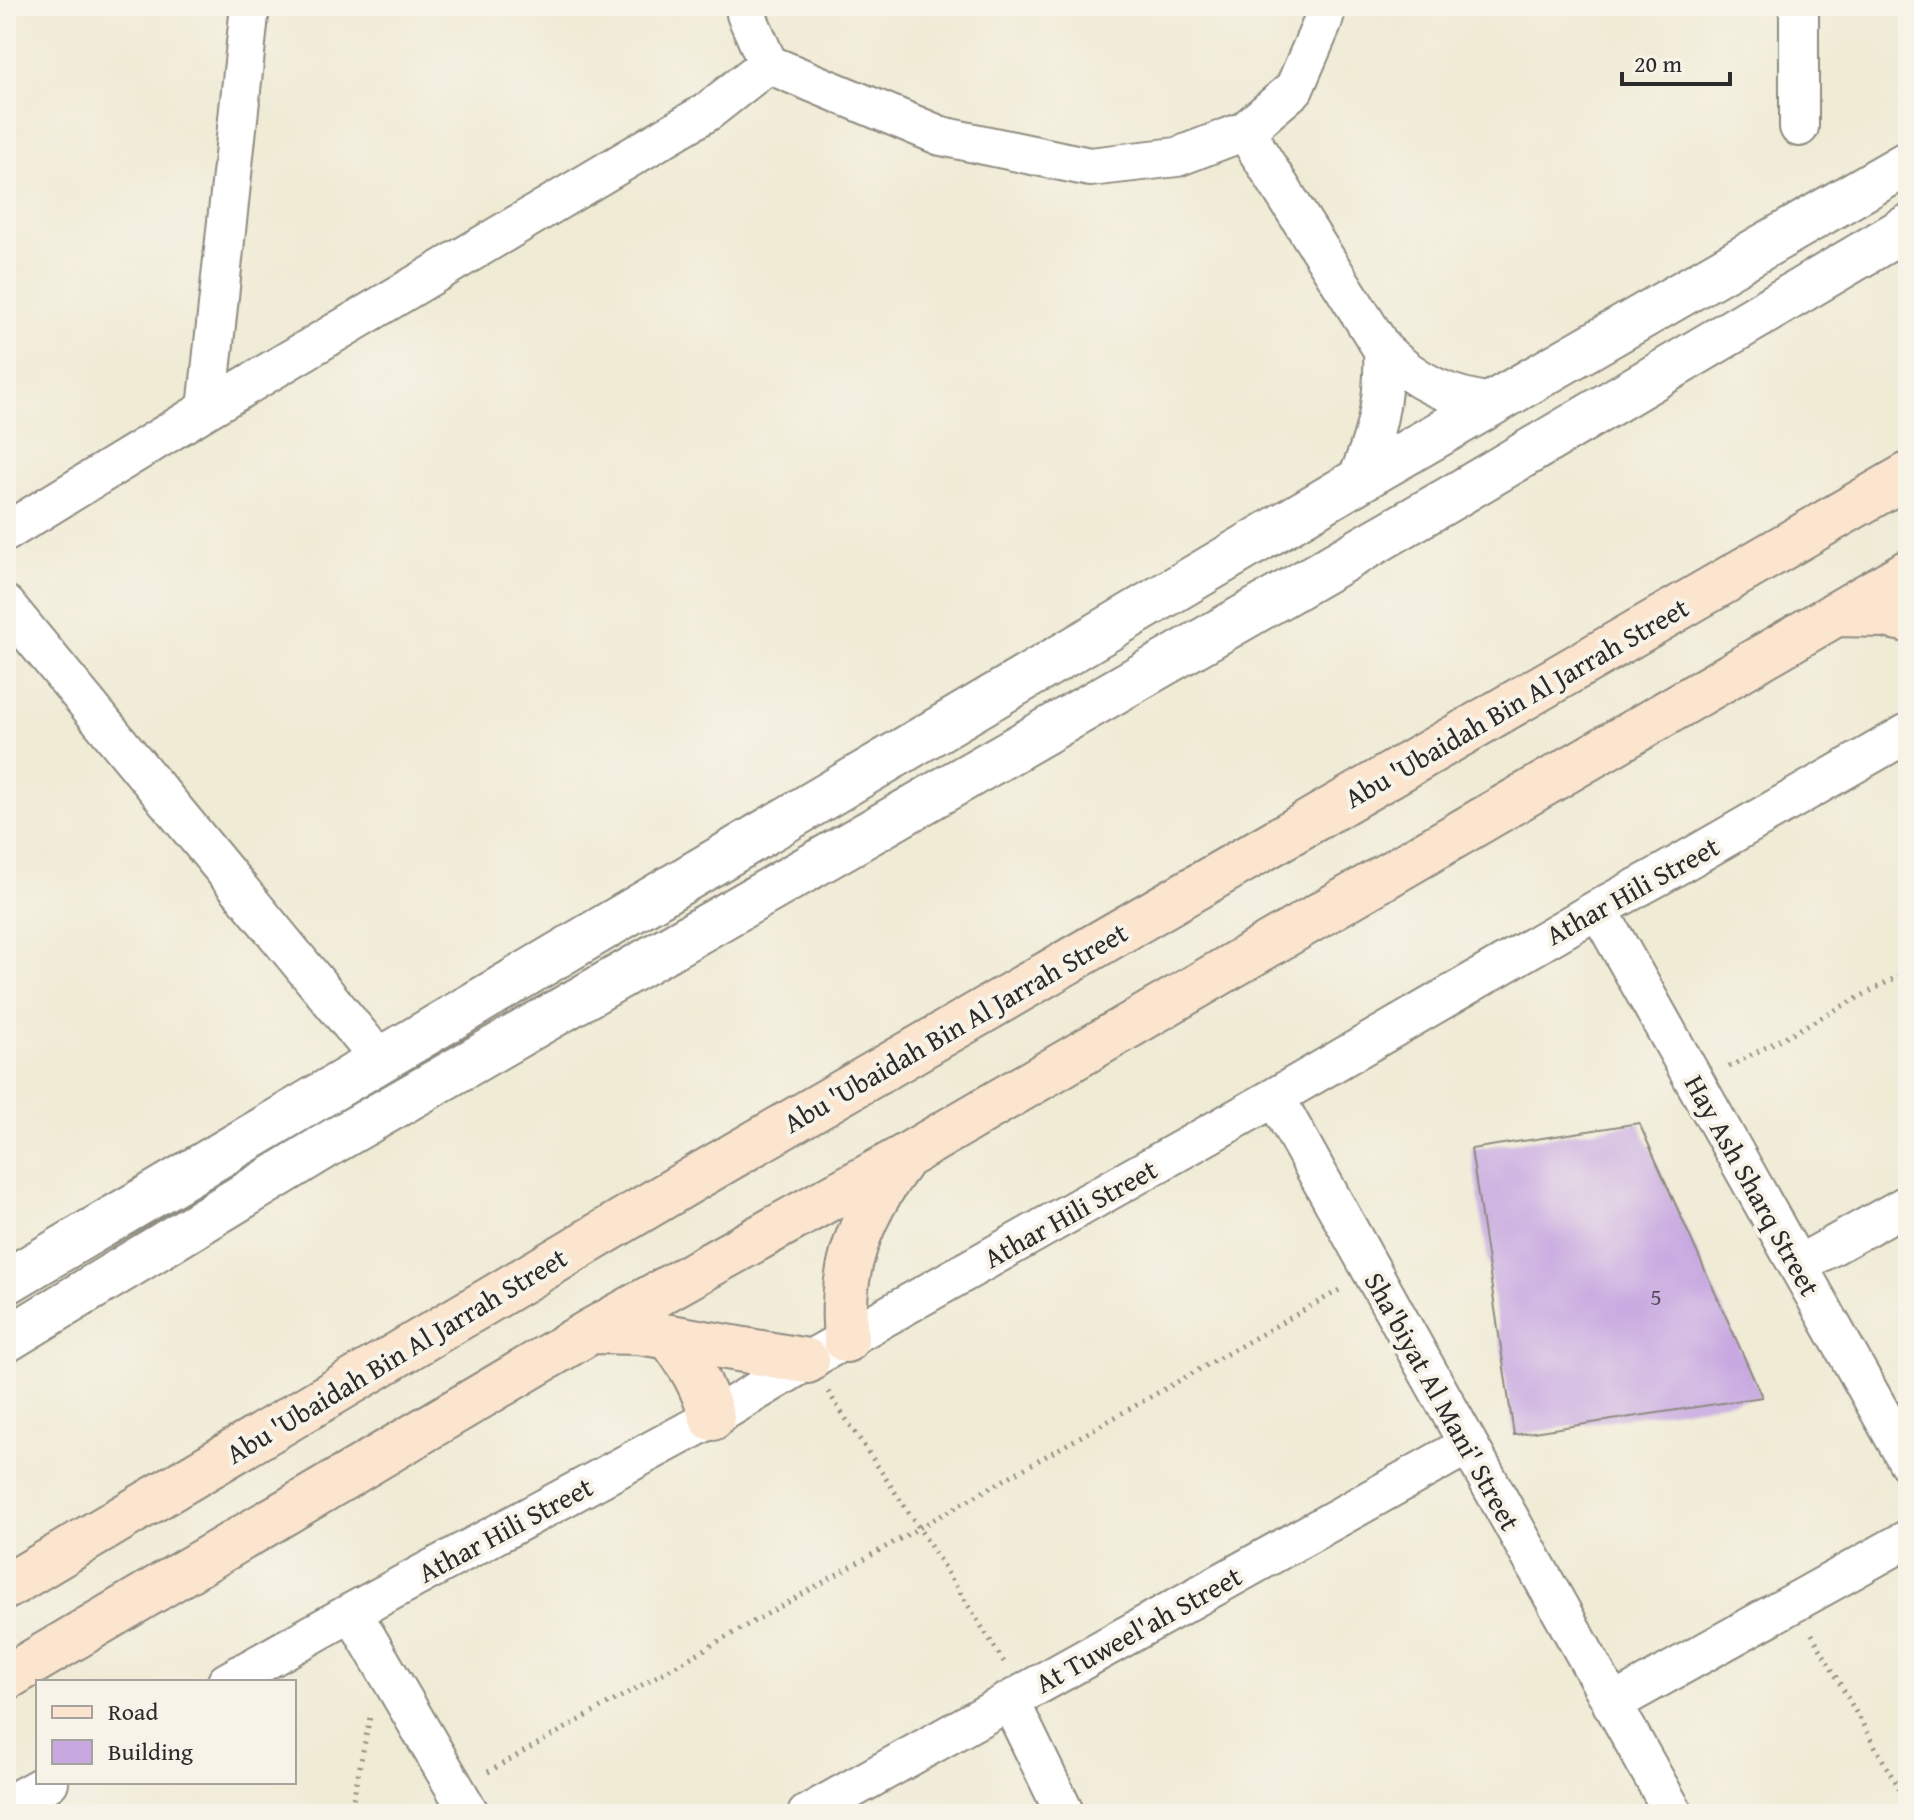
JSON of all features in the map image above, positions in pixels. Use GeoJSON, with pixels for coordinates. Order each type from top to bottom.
{"type":"FeatureCollection","features":[{"type":"Feature","properties":{"kind":"main road","name":"Abu 'Ubaidah Bin Al Jarrah Street"},"geometry":{"type":"LineString","coordinates":[[6,1587],[700,1175],[1908,475]]}},
{"type":"Feature","properties":{"kind":"main road"},"geometry":{"type":"LineString","coordinates":[[6,1678],[591,1331],[904,1157],[1908,572]]}},
{"type":"Feature","properties":{"kind":"main road"},"geometry":{"type":"LineString","coordinates":[[1835,614],[1885,615],[1908,620]]}},
{"type":"Feature","properties":{"kind":"main road"},"geometry":{"type":"LineString","coordinates":[[846,1340],[845,1300],[851,1261],[862,1224],[881,1189],[904,1157]]}},
{"type":"Feature","properties":{"kind":"main road"},"geometry":{"type":"LineString","coordinates":[[591,1331],[639,1332],[807,1361]]}},
{"type":"Feature","properties":{"kind":"main road"},"geometry":{"type":"LineString","coordinates":[[670,1337],[696,1376],[712,1418]]}},
{"type":"Feature","properties":{"kind":"street"},"geometry":{"type":"LineString","coordinates":[[207,409],[250,6]]}},
{"type":"Feature","properties":{"kind":"street"},"geometry":{"type":"LineString","coordinates":[[745,6],[768,64],[941,136],[1090,167],[1177,157],[1245,131],[1294,89],[1327,6]]}},
{"type":"Feature","properties":{"kind":"street"},"geometry":{"type":"LineString","coordinates":[[1799,6],[1799,127]]}},
{"type":"Feature","properties":{"kind":"street"},"geometry":{"type":"LineString","coordinates":[[6,532],[707,112],[768,64]]}},
{"type":"Feature","properties":{"kind":"street"},"geometry":{"type":"LineString","coordinates":[[1245,131],[1383,350],[1398,365],[1433,387],[1453,395],[1494,403]]}},
{"type":"Feature","properties":{"kind":"street"},"geometry":{"type":"LineString","coordinates":[[6,1282],[1356,482],[1908,163]]}},
{"type":"Feature","properties":{"kind":"street"},"geometry":{"type":"LineString","coordinates":[[6,1340],[334,1141],[1451,498],[1908,227]]}},
{"type":"Feature","properties":{"kind":"street"},"geometry":{"type":"LineString","coordinates":[[1356,482],[1378,422],[1383,387],[1383,350]]}},
{"type":"Feature","properties":{"kind":"street"},"geometry":{"type":"LineString","coordinates":[[6,605],[380,1060]]}},
{"type":"Feature","properties":{"kind":"street","name":"Athar Hili Street"},"geometry":{"type":"LineString","coordinates":[[231,1680],[712,1418],[1908,733]]}},
{"type":"Feature","properties":{"kind":"street","name":"Hay Ash Sharq Street"},"geometry":{"type":"LineString","coordinates":[[1598,909],[1908,1462]]}},
{"type":"Feature","properties":{"kind":"street","name":"Sha'biyat Al Mani' Street"},"geometry":{"type":"LineString","coordinates":[[1275,1097],[1674,1814]]}},
{"type":"Feature","properties":{"kind":"street"},"geometry":{"type":"LineString","coordinates":[[1798,1265],[1908,1204]]}},
{"type":"Feature","properties":{"kind":"street","name":"At Tuweel'ah Street"},"geometry":{"type":"LineString","coordinates":[[807,1814],[1468,1445]]}},
{"type":"Feature","properties":{"kind":"street"},"geometry":{"type":"LineString","coordinates":[[1612,1704],[1908,1539]]}},
{"type":"Feature","properties":{"kind":"street"},"geometry":{"type":"LineString","coordinates":[[352,1612],[463,1802]]}},
{"type":"Feature","properties":{"kind":"street"},"geometry":{"type":"LineString","coordinates":[[1017,1697],[1065,1814]]}},
{"type":"Feature","properties":{"kind":"street"},"geometry":{"type":"LineString","coordinates":[[6,1806],[45,1784]]}},
{"type":"Feature","properties":{"kind":"path"},"geometry":{"type":"LineString","coordinates":[[1697,1085],[1908,971]]}},
{"type":"Feature","properties":{"kind":"path"},"geometry":{"type":"LineString","coordinates":[[463,1802],[919,1528],[1372,1272]]}},
{"type":"Feature","properties":{"kind":"path"},"geometry":{"type":"LineString","coordinates":[[807,1361],[919,1528],[1017,1697]]}},
{"type":"Feature","properties":{"kind":"path"},"geometry":{"type":"LineString","coordinates":[[1794,1602],[1908,1805]]}},
{"type":"Feature","properties":{"kind":"path"},"geometry":{"type":"LineString","coordinates":[[350,1814],[381,1663]]}},
{"type":"Feature","properties":{"kind":"building"},"geometry":{"type":"Polygon","coordinates":[[[1639,1123],[1762,1397],[1514,1435],[1471,1149],[1639,1123]]]}}]}
